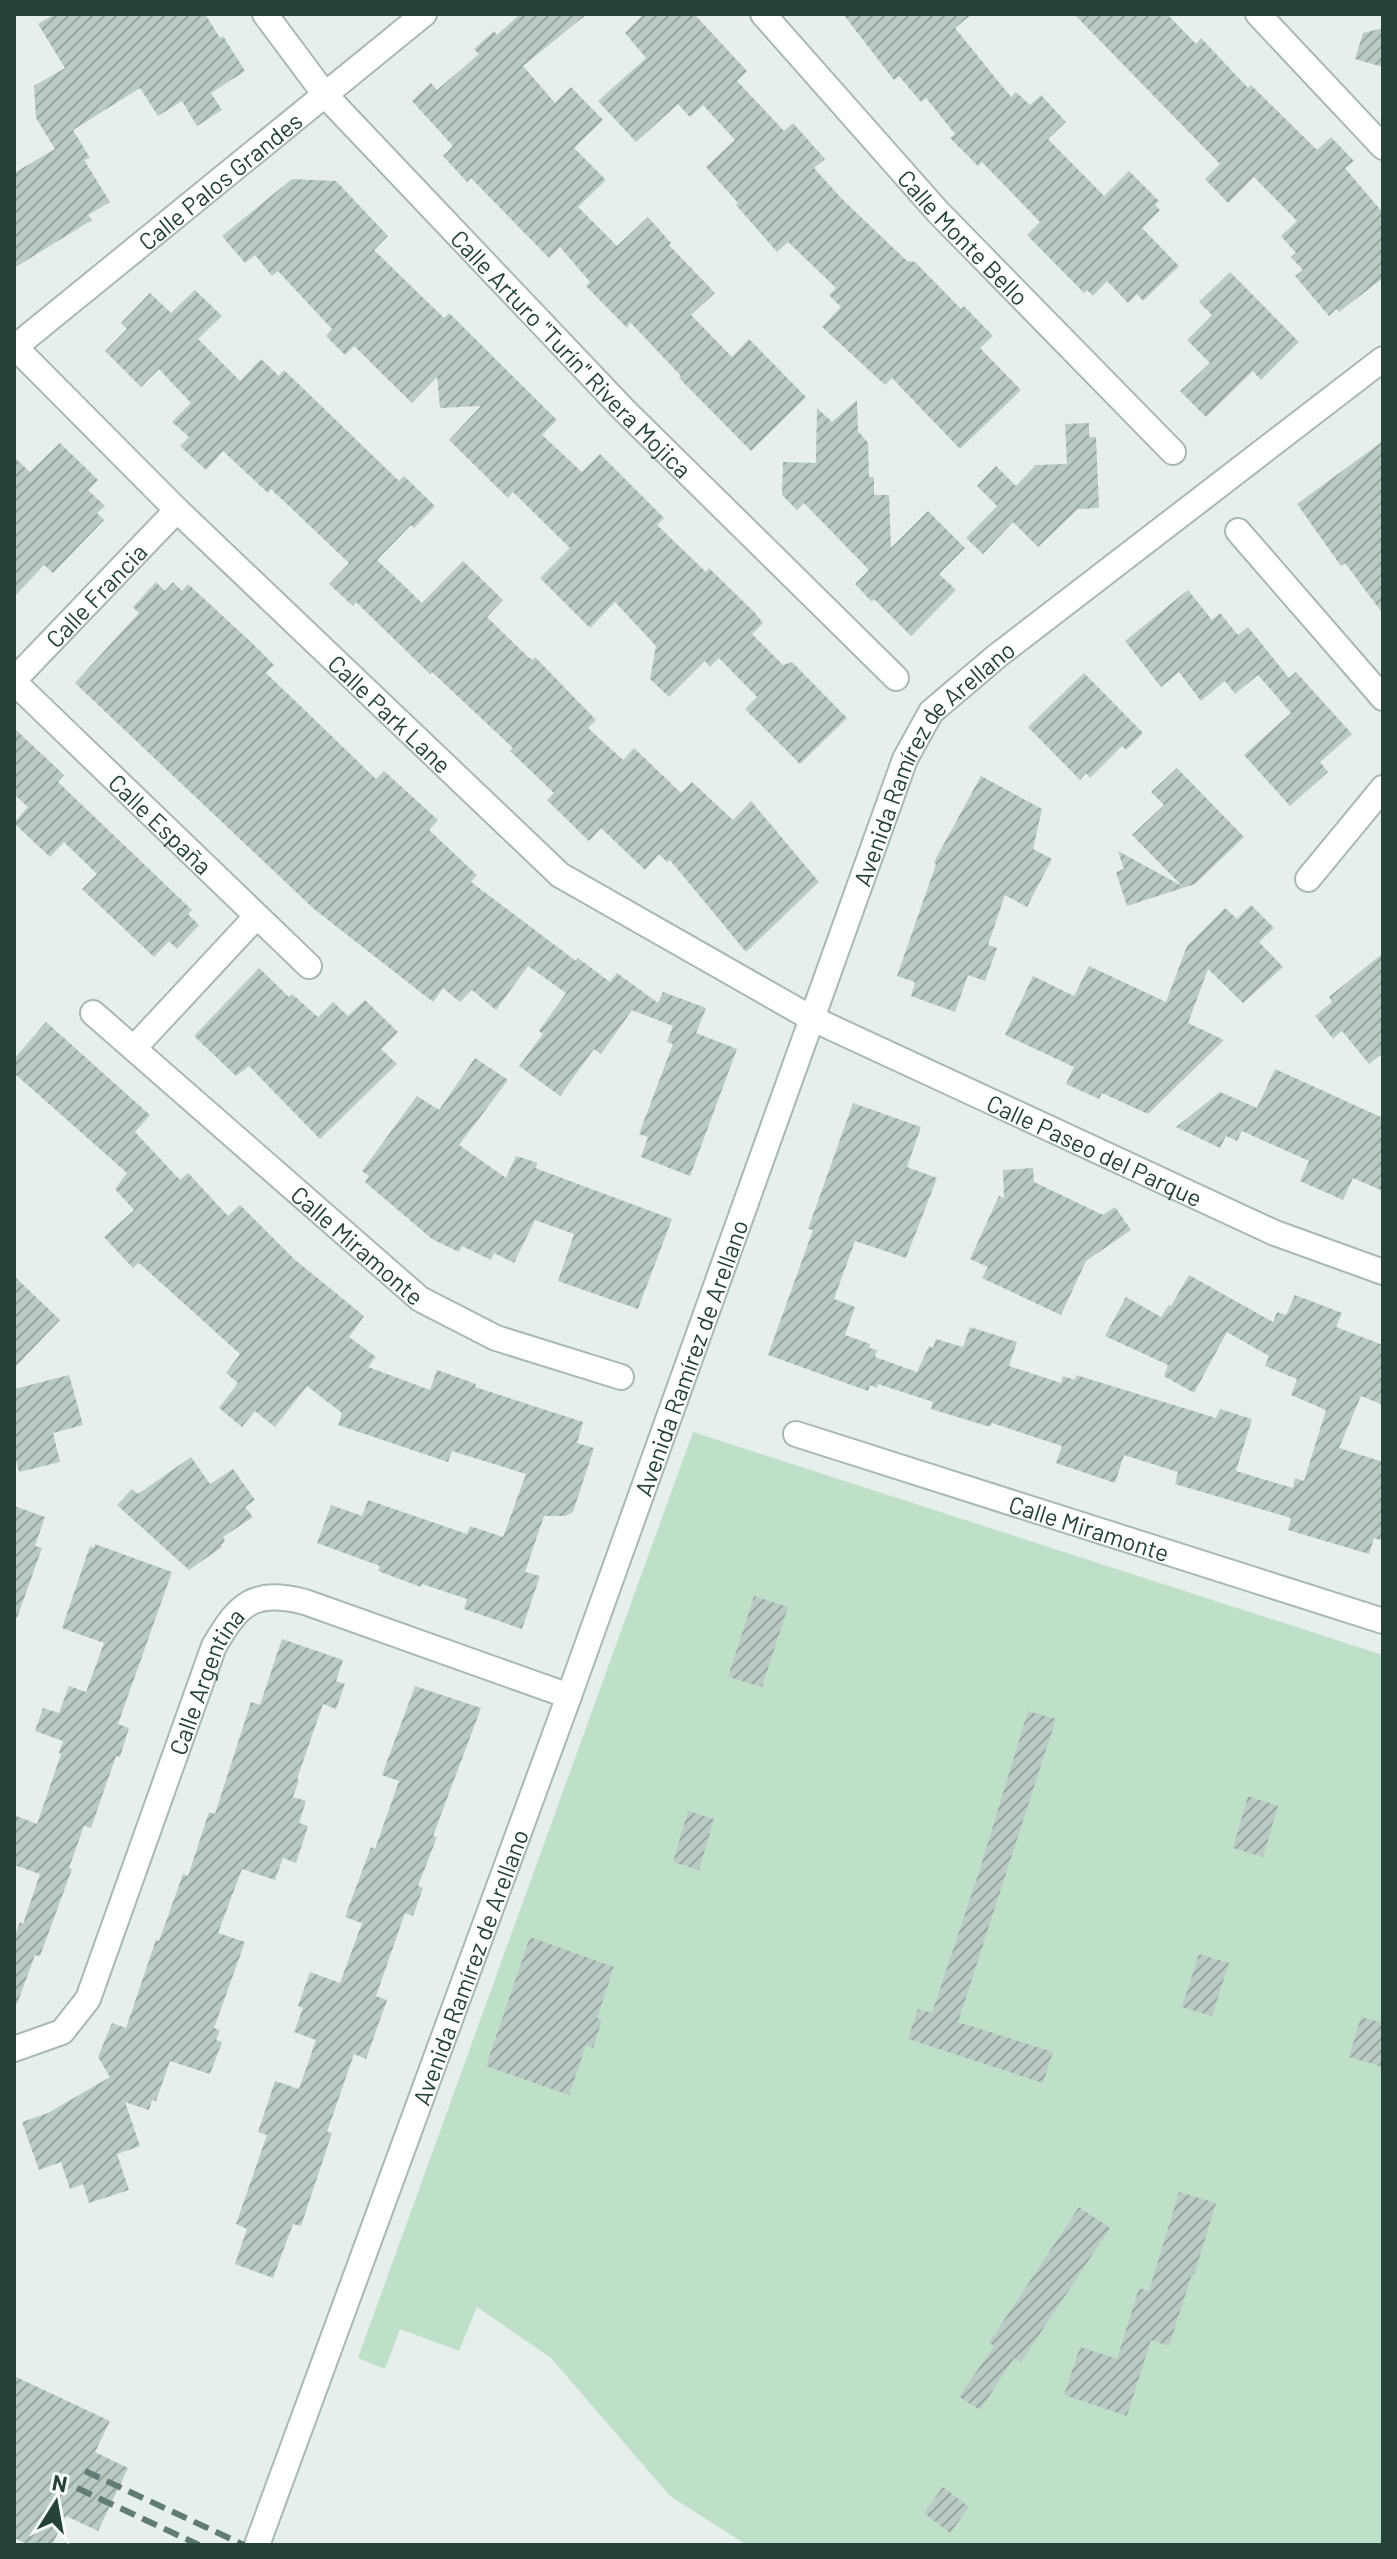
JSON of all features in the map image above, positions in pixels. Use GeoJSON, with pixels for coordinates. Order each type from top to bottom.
{"type":"FeatureCollection","features":[{"type":"Feature","properties":{"kind":"street","name":"Calle Arturo \"Turín\" Rivera Mojica"},"geometry":{"type":"LineString","coordinates":[[265,14],[326,96],[624,410],[896,678]]}},
{"type":"Feature","properties":{"kind":"street","name":"Calle Palos Grandes"},"geometry":{"type":"LineString","coordinates":[[14,346],[424,14]]}},
{"type":"Feature","properties":{"kind":"street","name":"Calle Monte Bello"},"geometry":{"type":"LineString","coordinates":[[763,14],[938,212],[1173,452]]}},
{"type":"Feature","properties":{"kind":"street"},"geometry":{"type":"LineString","coordinates":[[1258,14],[1383,147]]}},
{"type":"Feature","properties":{"kind":"street","name":"Calle Park Lane"},"geometry":{"type":"LineString","coordinates":[[14,346],[177,510],[560,875],[811,1018]]}},
{"type":"Feature","properties":{"kind":"street","name":"Avenida Ramírez de Arellano"},"geometry":{"type":"LineString","coordinates":[[257,2545],[569,1696],[905,759],[931,712],[997,656],[1383,359]]}},
{"type":"Feature","properties":{"kind":"street","name":"Calle Francia"},"geometry":{"type":"LineString","coordinates":[[14,681],[177,510]]}},
{"type":"Feature","properties":{"kind":"street"},"geometry":{"type":"LineString","coordinates":[[1238,531],[1383,698]]}},
{"type":"Feature","properties":{"kind":"street","name":"Calle España"},"geometry":{"type":"LineString","coordinates":[[14,681],[309,966]]}},
{"type":"Feature","properties":{"kind":"street"},"geometry":{"type":"LineString","coordinates":[[1308,879],[1383,788]]}},
{"type":"Feature","properties":{"kind":"street"},"geometry":{"type":"LineString","coordinates":[[134,1048],[256,917]]}},
{"type":"Feature","properties":{"kind":"street","name":"Calle Miramonte"},"geometry":{"type":"LineString","coordinates":[[93,1013],[420,1299],[496,1338],[621,1377]]}},
{"type":"Feature","properties":{"kind":"street","name":"Calle Paseo del Parque"},"geometry":{"type":"LineString","coordinates":[[811,1018],[1275,1233],[1383,1272]]}},
{"type":"Feature","properties":{"kind":"street","name":"Calle Miramonte"},"geometry":{"type":"LineString","coordinates":[[796,1434],[1383,1621]]}},
{"type":"Feature","properties":{"kind":"street","name":"Calle Argentina"},"geometry":{"type":"LineString","coordinates":[[14,2049],[62,2032],[88,1999],[214,1646],[230,1618],[254,1599],[282,1596],[305,1602],[569,1696]]}},
{"type":"Feature","properties":{"kind":"green space"},"geometry":{"type":"Polygon","coordinates":[[[693,1432],[1383,1655],[1383,2545],[747,2545],[670,2496],[551,2358],[477,2307],[459,2351],[400,2329],[385,2369],[358,2358],[693,1432]]]}},
{"type":"Feature","properties":{"kind":"building"},"geometry":{"type":"Polygon","coordinates":[[[55,14],[205,14],[245,71],[211,93],[222,110],[197,126],[182,101],[158,116],[140,88],[73,130],[90,158],[84,160],[110,202],[88,215],[92,220],[14,268],[14,173],[55,149],[36,118],[34,86],[65,68],[38,24],[55,14]]]}},
{"type":"Feature","properties":{"kind":"building"},"geometry":{"type":"Polygon","coordinates":[[[520,14],[587,14],[523,66],[555,103],[571,87],[603,120],[574,148],[606,180],[578,207],[617,246],[648,217],[671,243],[669,245],[715,293],[691,315],[732,357],[749,339],[806,397],[751,451],[679,378],[681,376],[630,322],[627,328],[586,286],[590,282],[560,247],[549,258],[471,178],[467,182],[443,156],[453,146],[412,101],[431,83],[437,90],[479,54],[474,49],[494,31],[497,35],[520,14]]]}},
{"type":"Feature","properties":{"kind":"building"},"geometry":{"type":"Polygon","coordinates":[[[644,14],[694,14],[747,71],[737,81],[784,131],[793,123],[825,159],[814,168],[842,199],[907,261],[915,262],[961,309],[964,306],[993,336],[980,348],[1021,390],[960,449],[892,378],[885,385],[822,327],[841,307],[829,295],[836,288],[788,242],[777,252],[706,167],[735,140],[703,105],[690,117],[678,104],[636,142],[598,101],[646,58],[625,33],[644,14]]]}},
{"type":"Feature","properties":{"kind":"building"},"geometry":{"type":"Polygon","coordinates":[[[843,14],[972,14],[955,28],[1011,97],[1016,92],[1030,105],[1041,95],[1066,122],[1048,139],[1104,196],[1129,171],[1159,201],[1155,205],[1160,210],[1142,228],[1179,266],[1143,301],[1137,294],[1128,303],[1107,281],[1093,296],[1087,290],[1084,293],[1027,235],[1040,222],[982,162],[978,166],[950,138],[955,134],[926,98],[921,102],[899,76],[894,80],[843,14]]]}},
{"type":"Feature","properties":{"kind":"building"},"geometry":{"type":"Polygon","coordinates":[[[1074,14],[1167,14],[1196,44],[1201,38],[1248,88],[1251,85],[1317,150],[1331,137],[1354,161],[1345,168],[1383,213],[1383,278],[1339,312],[1336,309],[1329,316],[1295,276],[1303,270],[1291,257],[1296,253],[1281,236],[1297,221],[1254,177],[1228,203],[1205,179],[1220,164],[1074,14]]]}},
{"type":"Feature","properties":{"kind":"building"},"geometry":{"type":"Polygon","coordinates":[[[1383,28],[1383,67],[1355,59],[1363,33],[1383,28]]]}},
{"type":"Feature","properties":{"kind":"building"},"geometry":{"type":"Polygon","coordinates":[[[292,179],[336,181],[388,236],[374,250],[444,318],[449,313],[557,420],[542,435],[582,472],[600,454],[664,518],[657,525],[706,572],[709,568],[755,613],[763,623],[752,634],[783,665],[792,662],[847,718],[800,764],[745,709],[757,697],[719,658],[710,667],[705,661],[669,697],[650,679],[656,646],[615,602],[590,628],[540,578],[570,548],[513,492],[508,498],[449,440],[481,406],[440,408],[437,377],[412,403],[354,346],[345,355],[326,336],[332,329],[278,271],[272,276],[255,255],[245,263],[222,236],[292,179]]]}},
{"type":"Feature","properties":{"kind":"building"},"geometry":{"type":"Polygon","coordinates":[[[1230,272],[1299,342],[1261,380],[1253,371],[1206,417],[1180,391],[1210,363],[1187,340],[1212,315],[1199,302],[1230,272]]]}},
{"type":"Feature","properties":{"kind":"building"},"geometry":{"type":"Polygon","coordinates":[[[195,290],[222,316],[198,339],[240,381],[261,359],[279,376],[284,370],[399,481],[404,476],[435,506],[414,528],[411,525],[377,560],[422,603],[463,561],[503,600],[487,617],[528,657],[533,660],[535,657],[596,720],[588,728],[623,760],[634,748],[681,793],[692,782],[733,820],[751,801],[819,882],[746,952],[670,860],[667,862],[659,854],[645,870],[601,828],[589,841],[547,800],[554,793],[510,751],[513,748],[356,602],[353,606],[329,584],[349,563],[271,489],[268,493],[223,451],[206,470],[180,446],[189,437],[172,422],[191,403],[159,369],[141,387],[105,351],[127,329],[121,323],[150,293],[171,313],[195,290]]]}},
{"type":"Feature","properties":{"kind":"building"},"geometry":{"type":"Polygon","coordinates":[[[857,400],[858,431],[868,443],[869,477],[874,477],[874,495],[889,495],[891,548],[928,511],[965,548],[939,574],[956,590],[911,636],[855,584],[869,570],[804,503],[797,510],[782,495],[783,462],[816,463],[817,408],[832,422],[857,400]]]}},
{"type":"Feature","properties":{"kind":"building"},"geometry":{"type":"Polygon","coordinates":[[[1089,423],[1089,437],[1096,437],[1099,508],[1078,509],[1038,547],[1013,522],[983,554],[966,538],[997,506],[977,486],[996,466],[1016,486],[1036,465],[1067,464],[1065,424],[1089,423]]]}},
{"type":"Feature","properties":{"kind":"building"},"geometry":{"type":"Polygon","coordinates":[[[1383,441],[1383,614],[1345,563],[1341,566],[1297,504],[1383,441]]]}},
{"type":"Feature","properties":{"kind":"building"},"geometry":{"type":"Polygon","coordinates":[[[60,443],[98,480],[88,490],[105,506],[97,513],[104,520],[53,573],[44,565],[14,597],[14,457],[30,472],[60,443]]]}},
{"type":"Feature","properties":{"kind":"building"},"geometry":{"type":"Polygon","coordinates":[[[156,582],[165,591],[173,582],[182,591],[188,584],[274,665],[266,673],[376,779],[384,771],[438,820],[429,830],[477,875],[471,882],[576,961],[578,958],[610,982],[617,973],[658,1003],[663,992],[706,1008],[696,1033],[737,1049],[690,1176],[641,1157],[648,1137],[639,1134],[673,1044],[667,1042],[673,1026],[632,1010],[601,1054],[594,1049],[560,1096],[519,1066],[543,1034],[539,1031],[566,993],[528,966],[496,1010],[472,990],[460,1002],[443,988],[433,1002],[314,909],[75,683],[139,613],[133,607],[156,582]]]}},
{"type":"Feature","properties":{"kind":"building"},"geometry":{"type":"Polygon","coordinates":[[[1188,590],[1212,620],[1220,613],[1238,635],[1248,627],[1289,678],[1296,672],[1352,734],[1320,762],[1328,772],[1290,806],[1244,755],[1291,713],[1258,675],[1235,694],[1225,681],[1201,701],[1179,672],[1161,687],[1125,641],[1188,590]]]}},
{"type":"Feature","properties":{"kind":"building"},"geometry":{"type":"Polygon","coordinates":[[[1084,673],[1143,733],[1126,750],[1122,746],[1090,778],[1086,773],[1080,780],[1028,727],[1084,673]]]}},
{"type":"Feature","properties":{"kind":"building"},"geometry":{"type":"Polygon","coordinates":[[[14,728],[64,775],[58,782],[192,910],[188,914],[199,925],[177,949],[169,941],[154,957],[82,889],[97,874],[64,842],[50,857],[14,823],[28,807],[14,794],[14,728]]]}},
{"type":"Feature","properties":{"kind":"building"},"geometry":{"type":"Polygon","coordinates":[[[1177,768],[1244,837],[1195,884],[1127,906],[1116,872],[1124,869],[1118,851],[1182,886],[1132,835],[1164,805],[1151,792],[1177,768]]]}},
{"type":"Feature","properties":{"kind":"building"},"geometry":{"type":"Polygon","coordinates":[[[981,776],[1042,809],[1033,849],[1052,859],[1027,907],[1005,895],[988,945],[997,948],[985,981],[968,975],[955,1012],[911,996],[915,982],[897,976],[936,864],[934,862],[981,776]]]}},
{"type":"Feature","properties":{"kind":"building"},"geometry":{"type":"Polygon","coordinates":[[[1251,905],[1274,928],[1259,942],[1283,967],[1243,1003],[1208,969],[1188,1023],[1224,1040],[1148,1114],[1102,1093],[1099,1099],[1066,1084],[1074,1067],[1005,1035],[1033,976],[1074,996],[1089,966],[1166,1002],[1187,946],[1225,908],[1237,919],[1251,905]]]}},
{"type":"Feature","properties":{"kind":"building"},"geometry":{"type":"Polygon","coordinates":[[[1383,953],[1383,1053],[1369,1064],[1342,1031],[1333,1039],[1315,1016],[1332,1002],[1329,997],[1383,953]]]}},
{"type":"Feature","properties":{"kind":"building"},"geometry":{"type":"Polygon","coordinates":[[[259,968],[289,997],[292,994],[318,1017],[333,1002],[348,1016],[365,1000],[398,1032],[381,1049],[397,1064],[320,1139],[249,1066],[236,1076],[194,1036],[259,968]]]}},
{"type":"Feature","properties":{"kind":"building"},"geometry":{"type":"Polygon","coordinates":[[[46,1022],[150,1115],[135,1132],[180,1180],[188,1173],[228,1216],[240,1205],[294,1259],[364,1316],[349,1337],[376,1357],[368,1367],[430,1390],[437,1370],[476,1384],[475,1387],[583,1422],[577,1443],[594,1448],[573,1512],[565,1516],[544,1516],[525,1572],[540,1576],[522,1629],[464,1609],[467,1599],[378,1571],[380,1566],[317,1543],[331,1505],[362,1516],[368,1500],[467,1534],[470,1526],[503,1537],[526,1474],[452,1451],[448,1462],[338,1425],[342,1413],[307,1386],[275,1427],[255,1411],[242,1427],[219,1408],[238,1383],[226,1373],[240,1354],[139,1263],[133,1268],[104,1237],[134,1210],[115,1189],[127,1173],[14,1073],[14,1059],[46,1022]]]}},
{"type":"Feature","properties":{"kind":"building"},"geometry":{"type":"Polygon","coordinates":[[[475,1058],[508,1080],[459,1145],[506,1178],[516,1156],[538,1163],[535,1168],[672,1219],[638,1309],[558,1281],[574,1234],[535,1220],[514,1263],[494,1253],[491,1260],[462,1246],[459,1252],[432,1239],[365,1182],[369,1176],[362,1171],[417,1096],[439,1110],[475,1058]]]}},
{"type":"Feature","properties":{"kind":"building"},"geometry":{"type":"Polygon","coordinates":[[[1275,1069],[1383,1118],[1383,1191],[1353,1178],[1343,1200],[1300,1181],[1309,1161],[1242,1131],[1237,1141],[1226,1136],[1220,1148],[1176,1127],[1220,1092],[1257,1108],[1275,1069]]]}},
{"type":"Feature","properties":{"kind":"building"},"geometry":{"type":"Polygon","coordinates":[[[853,1103],[921,1127],[907,1167],[937,1178],[906,1258],[855,1241],[834,1299],[855,1307],[845,1335],[870,1344],[869,1348],[877,1350],[875,1357],[917,1372],[929,1346],[933,1348],[936,1339],[963,1347],[970,1327],[1017,1342],[1009,1366],[1061,1383],[1063,1376],[1075,1380],[1076,1375],[1216,1418],[1220,1409],[1252,1419],[1236,1471],[1293,1488],[1295,1478],[1304,1481],[1326,1410],[1291,1395],[1297,1379],[1265,1366],[1269,1356],[1227,1332],[1194,1393],[1164,1376],[1168,1365],[1105,1336],[1126,1297],[1161,1317],[1189,1275],[1273,1322],[1277,1312],[1286,1315],[1295,1295],[1342,1313],[1336,1327],[1383,1345],[1383,1405],[1361,1396],[1339,1448],[1383,1462],[1383,1541],[1374,1538],[1369,1554],[1288,1530],[1291,1518],[1175,1484],[1178,1472],[1124,1455],[1115,1483],[1056,1463],[1062,1446],[992,1423],[987,1426],[931,1409],[933,1402],[878,1384],[877,1388],[870,1385],[868,1391],[768,1355],[813,1230],[808,1229],[853,1103]]]}},
{"type":"Feature","properties":{"kind":"building"},"geometry":{"type":"Polygon","coordinates":[[[1033,1168],[1034,1182],[1103,1215],[1115,1207],[1131,1230],[1086,1261],[1061,1315],[982,1278],[988,1267],[970,1259],[999,1196],[1004,1198],[1003,1170],[1033,1168]]]}},
{"type":"Feature","properties":{"kind":"building"},"geometry":{"type":"Polygon","coordinates":[[[14,1276],[60,1320],[14,1368],[14,1276]]]}},
{"type":"Feature","properties":{"kind":"building"},"geometry":{"type":"Polygon","coordinates":[[[69,1375],[83,1425],[53,1433],[60,1462],[19,1472],[14,1452],[14,1389],[69,1375]]]}},
{"type":"Feature","properties":{"kind":"building"},"geometry":{"type":"Polygon","coordinates":[[[191,1457],[210,1484],[233,1469],[255,1500],[245,1507],[253,1517],[223,1537],[222,1547],[189,1570],[117,1505],[132,1489],[138,1494],[191,1457]]]}},
{"type":"Feature","properties":{"kind":"building"},"geometry":{"type":"Polygon","coordinates":[[[14,1506],[45,1517],[35,1546],[42,1548],[17,1618],[14,1618],[14,1506]]]}},
{"type":"Feature","properties":{"kind":"building"},"geometry":{"type":"Polygon","coordinates":[[[95,1544],[172,1572],[118,1724],[129,1728],[120,1757],[116,1756],[91,1828],[84,1826],[69,1868],[72,1869],[40,1956],[35,1955],[17,2004],[14,2003],[14,1938],[20,1922],[23,1924],[40,1874],[14,1865],[14,1815],[37,1824],[63,1741],[35,1731],[43,1708],[59,1713],[69,1686],[86,1692],[104,1643],[62,1628],[90,1546],[94,1548],[95,1544]]]}},
{"type":"Feature","properties":{"kind":"building"},"geometry":{"type":"Polygon","coordinates":[[[754,1596],[788,1607],[762,1687],[728,1677],[754,1596]]]}},
{"type":"Feature","properties":{"kind":"building"},"geometry":{"type":"Polygon","coordinates":[[[282,1639],[343,1660],[336,1681],[345,1684],[336,1709],[323,1704],[297,1779],[293,1797],[306,1801],[299,1823],[308,1826],[296,1863],[283,1858],[275,1880],[242,1869],[218,1933],[245,1942],[214,2028],[220,2030],[216,2040],[222,2042],[210,2074],[170,2061],[156,2101],[152,2100],[149,2110],[125,2102],[140,2146],[117,2154],[129,2190],[89,2203],[83,2184],[70,2189],[61,2162],[39,2170],[22,2122],[48,2113],[110,2077],[98,2057],[112,2023],[126,2028],[156,1940],[159,1941],[183,1874],[188,1876],[209,1812],[215,1814],[251,1702],[260,1705],[282,1639]]]}},
{"type":"Feature","properties":{"kind":"building"},"geometry":{"type":"Polygon","coordinates":[[[415,1686],[481,1708],[433,1836],[437,1837],[418,1886],[423,1888],[413,1916],[405,1913],[376,1996],[387,2000],[366,2059],[354,2054],[327,2132],[332,2133],[301,2226],[293,2224],[273,2278],[235,2264],[247,2229],[236,2224],[267,2135],[258,2132],[275,2081],[299,2089],[316,2040],[294,2032],[303,2008],[298,2006],[310,1972],[340,1983],[362,1923],[345,1917],[371,1847],[375,1849],[399,1781],[382,1775],[415,1686]]]}},
{"type":"Feature","properties":{"kind":"building"},"geometry":{"type":"Polygon","coordinates":[[[1028,1711],[1056,1719],[958,2022],[1053,2052],[1043,2083],[908,2039],[918,2009],[932,2013],[1028,1711]]]}},
{"type":"Feature","properties":{"kind":"building"},"geometry":{"type":"Polygon","coordinates":[[[1248,1796],[1278,1806],[1263,1857],[1233,1848],[1248,1796]]]}},
{"type":"Feature","properties":{"kind":"building"},"geometry":{"type":"Polygon","coordinates":[[[688,1811],[714,1819],[699,1870],[673,1862],[688,1811]]]}},
{"type":"Feature","properties":{"kind":"building"},"geometry":{"type":"Polygon","coordinates":[[[530,1937],[614,1967],[597,2018],[602,2020],[593,2048],[586,2045],[569,2095],[486,2066],[530,1937]]]}},
{"type":"Feature","properties":{"kind":"building"},"geometry":{"type":"Polygon","coordinates":[[[1199,1954],[1229,1963],[1212,2016],[1182,2007],[1199,1954]]]}},
{"type":"Feature","properties":{"kind":"building"},"geometry":{"type":"Polygon","coordinates":[[[1361,2017],[1383,2023],[1383,2067],[1349,2057],[1361,2017]]]}},
{"type":"Feature","properties":{"kind":"building"},"geometry":{"type":"Polygon","coordinates":[[[1179,2192],[1216,2203],[1169,2346],[1151,2340],[1127,2416],[1064,2395],[1080,2347],[1117,2359],[1139,2288],[1149,2291],[1179,2192]]]}},
{"type":"Feature","properties":{"kind":"building"},"geometry":{"type":"Polygon","coordinates":[[[1079,2207],[1110,2228],[1021,2362],[1014,2358],[980,2410],[959,2397],[994,2346],[989,2343],[1079,2207]]]}},
{"type":"Feature","properties":{"kind":"building"},"geometry":{"type":"Polygon","coordinates":[[[14,2376],[110,2421],[95,2452],[128,2468],[98,2531],[66,2516],[52,2545],[29,2545],[14,2538],[14,2376]]]}},
{"type":"Feature","properties":{"kind":"building"},"geometry":{"type":"Polygon","coordinates":[[[943,2487],[969,2507],[950,2533],[924,2513],[943,2487]]]}},
{"type":"Feature","properties":{"kind":"railway"},"geometry":{"type":"LineString","coordinates":[[85,2471],[244,2545]]}},
{"type":"Feature","properties":{"kind":"railway"},"geometry":{"type":"LineString","coordinates":[[77,2488],[199,2545]]}}]}
